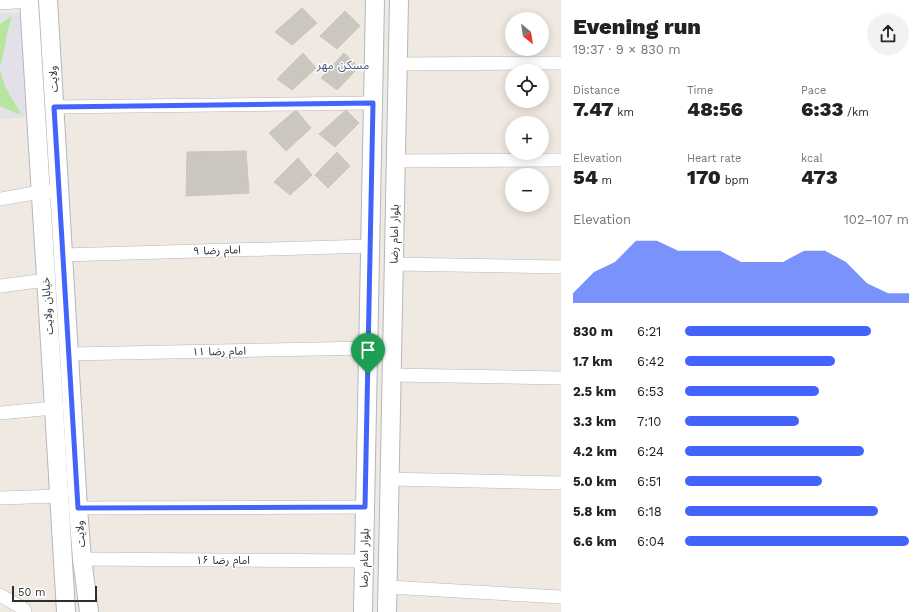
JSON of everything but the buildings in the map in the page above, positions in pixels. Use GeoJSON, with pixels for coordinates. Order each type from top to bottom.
{"type":"FeatureCollection","features":[{"type":"Feature","properties":{"kind":"street"},"geometry":{"type":"LineString","coordinates":[[0,3],[29,0]]}},
{"type":"Feature","properties":{"kind":"street","name":"خیابان ولایت"},"geometry":{"type":"LineString","coordinates":[[29,0],[66,612]]}},
{"type":"Feature","properties":{"kind":"street","name":"ولایت"},"geometry":{"type":"LineString","coordinates":[[48,0],[78,508],[82,559],[89,612]]}},
{"type":"Feature","properties":{"kind":"street","name":"بلوار امام رضا"},"geometry":{"type":"LineString","coordinates":[[363,612],[375,0]]}},
{"type":"Feature","properties":{"kind":"street","name":"بلوار امام رضا"},"geometry":{"type":"LineString","coordinates":[[387,612],[399,0]]}},
{"type":"Feature","properties":{"kind":"street"},"geometry":{"type":"LineString","coordinates":[[398,64],[561,63]]}},
{"type":"Feature","properties":{"kind":"street"},"geometry":{"type":"LineString","coordinates":[[54,107],[373,103]]}},
{"type":"Feature","properties":{"kind":"street"},"geometry":{"type":"LineString","coordinates":[[396,161],[561,160]]}},
{"type":"Feature","properties":{"kind":"street"},"geometry":{"type":"LineString","coordinates":[[0,199],[40,192],[60,192]]}},
{"type":"Feature","properties":{"kind":"street","name":"امام رضا ۹"},"geometry":{"type":"LineString","coordinates":[[63,255],[370,246]]}},
{"type":"Feature","properties":{"kind":"street"},"geometry":{"type":"LineString","coordinates":[[394,264],[561,267]]}},
{"type":"Feature","properties":{"kind":"street"},"geometry":{"type":"LineString","coordinates":[[0,286],[46,280]]}},
{"type":"Feature","properties":{"kind":"street","name":"امام رضا ۱۱"},"geometry":{"type":"LineString","coordinates":[[70,354],[368,348]]}},
{"type":"Feature","properties":{"kind":"street"},"geometry":{"type":"LineString","coordinates":[[368,374],[561,378]]}},
{"type":"Feature","properties":{"kind":"street"},"geometry":{"type":"LineString","coordinates":[[0,413],[54,408]]}},
{"type":"Feature","properties":{"kind":"street"},"geometry":{"type":"LineString","coordinates":[[390,479],[561,483]]}},
{"type":"Feature","properties":{"kind":"street"},"geometry":{"type":"LineString","coordinates":[[0,498],[59,496]]}},
{"type":"Feature","properties":{"kind":"street"},"geometry":{"type":"LineString","coordinates":[[78,508],[365,507]]}},
{"type":"Feature","properties":{"kind":"street","name":"امام رضا ۱۶"},"geometry":{"type":"LineString","coordinates":[[82,559],[364,561]]}},
{"type":"Feature","properties":{"kind":"street"},"geometry":{"type":"LineString","coordinates":[[388,587],[561,597]]}},
{"type":"Feature","properties":{"kind":"street"},"geometry":{"type":"LineString","coordinates":[[0,595],[24,609],[26,612]]}},
{"type":"Feature","properties":{"kind":"shaded area"},"geometry":{"type":"Polygon","coordinates":[[[22,12],[27,117],[0,119],[0,13],[22,12]]]}},
{"type":"Feature","properties":{"kind":"green space"},"geometry":{"type":"Polygon","coordinates":[[[12,16],[1,65],[0,65],[0,24],[12,16]]]}},
{"type":"Feature","properties":{"kind":"green space"},"geometry":{"type":"Polygon","coordinates":[[[0,73],[9,94],[21,113],[18,114],[0,106],[0,73]]]}},
{"type":"Feature","properties":{"kind":"district","name":"مسکن مهر"},"geometry":{"type":"Point","coordinates":[343,65]}},
{"type":"Feature","properties":{"kind":"route"},"geometry":{"type":"LineString","coordinates":[[373,103],[368,374],[365,507],[78,508],[70,354],[54,107],[373,103]]}}]}
